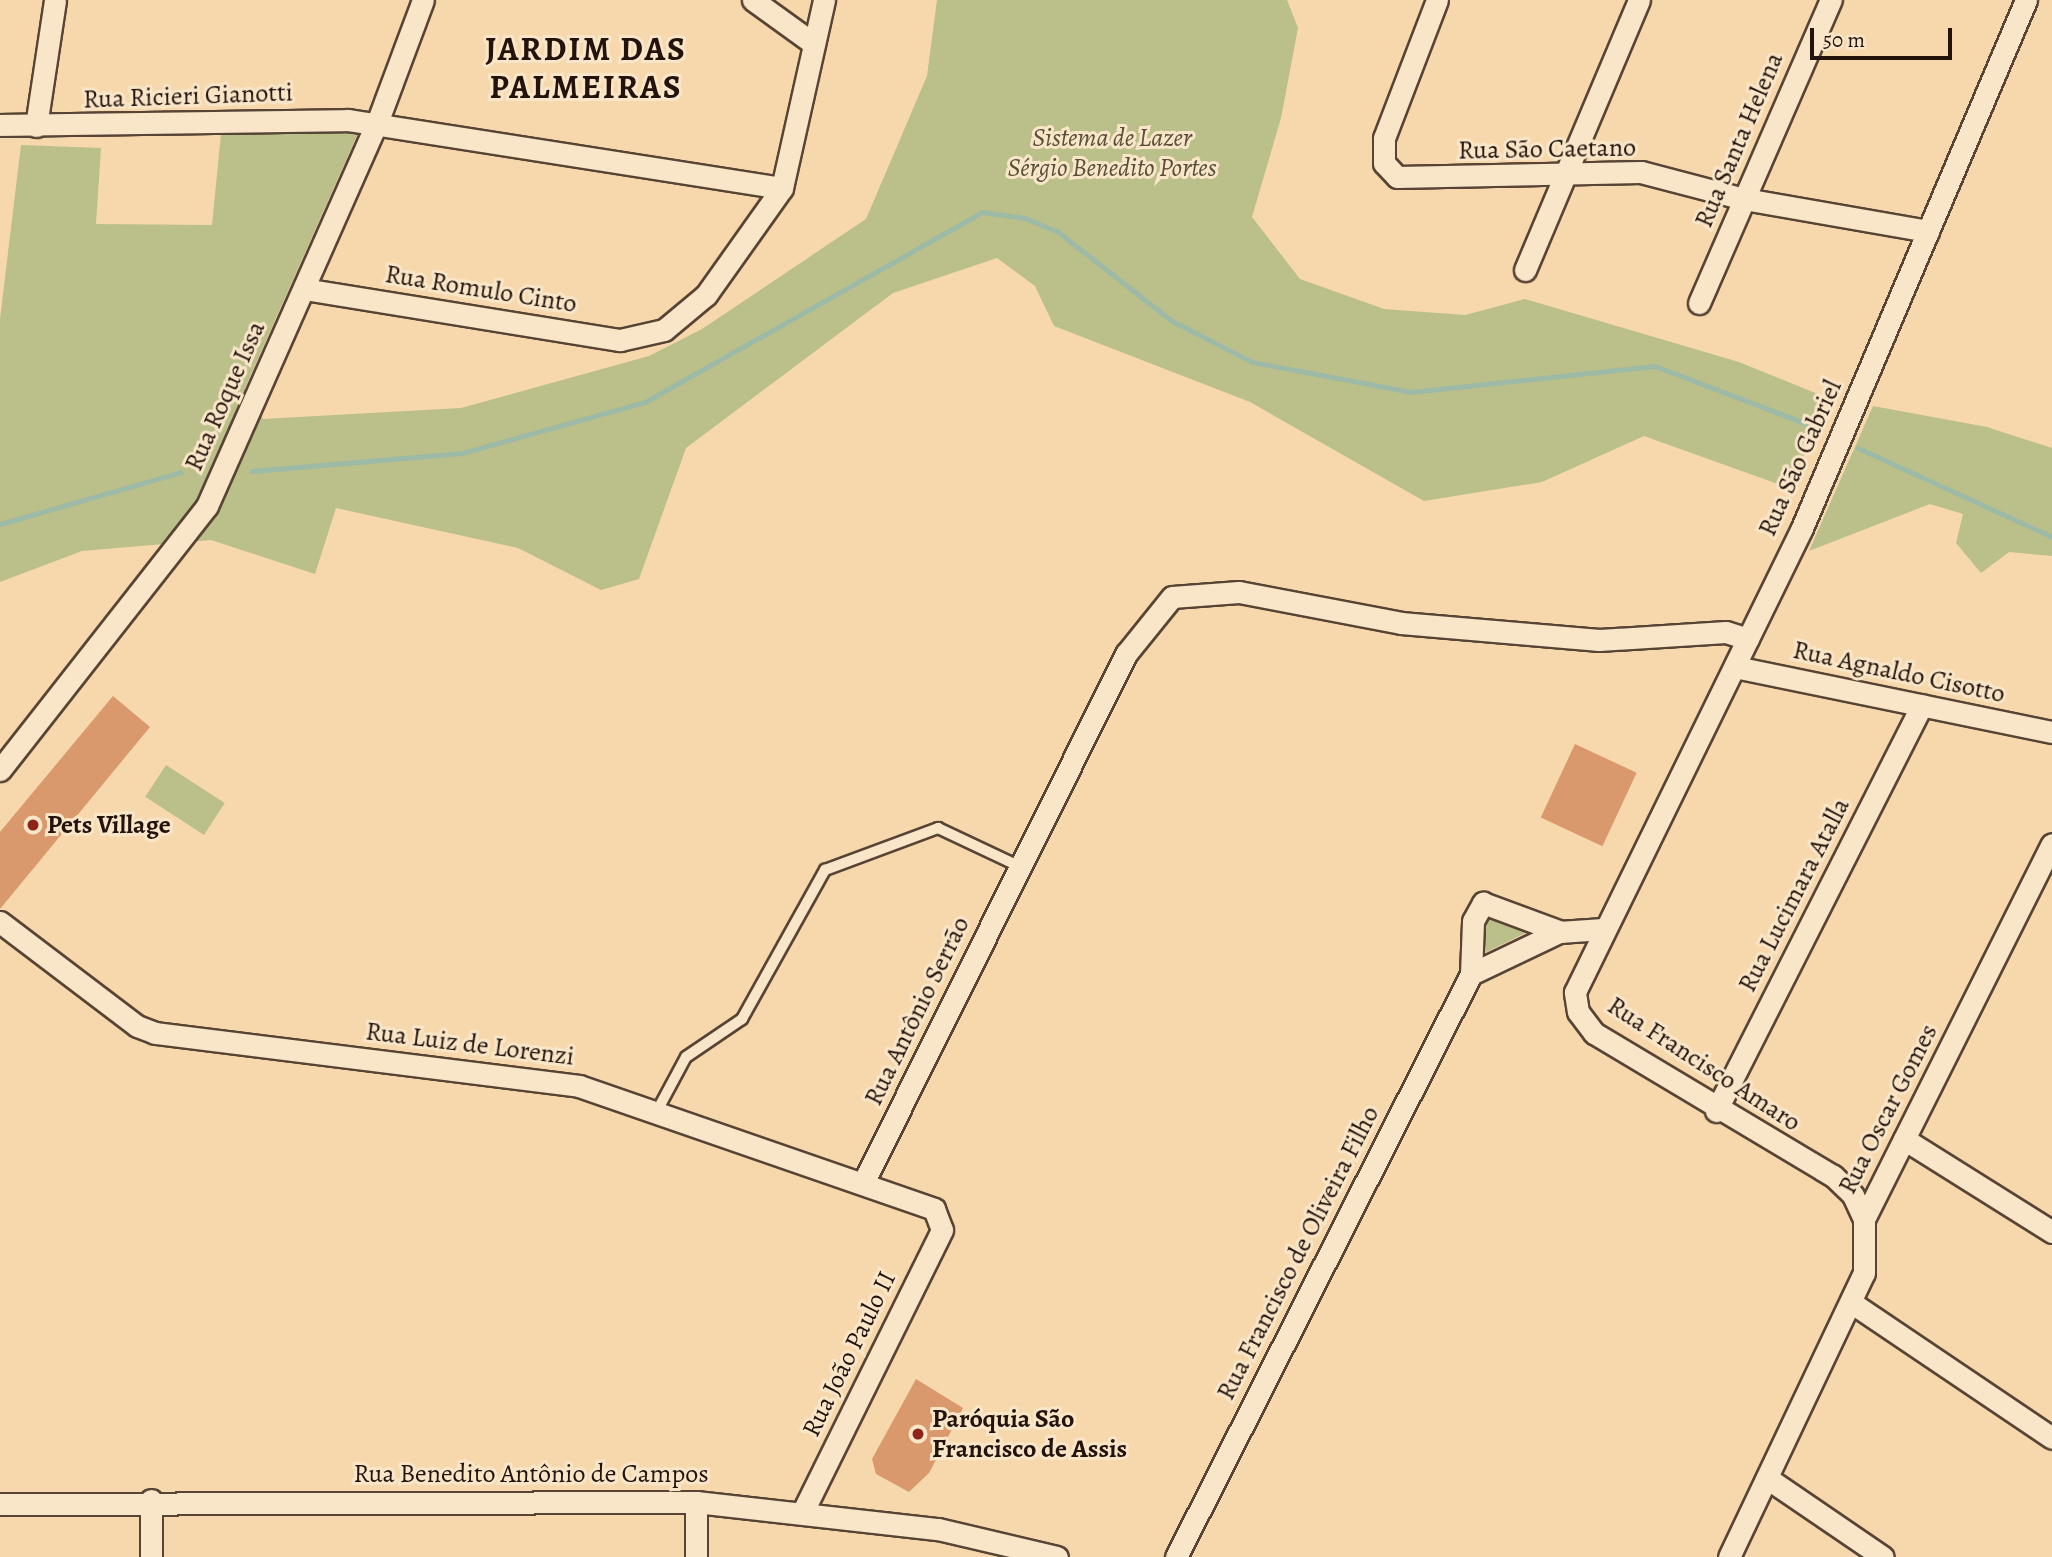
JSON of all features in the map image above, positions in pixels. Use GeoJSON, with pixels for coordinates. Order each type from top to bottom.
{"type":"FeatureCollection","features":[{"type":"Feature","properties":{"kind":"street"},"geometry":{"type":"LineString","coordinates":[[36,126],[55,0]]}},
{"type":"Feature","properties":{"kind":"street","name":"Rua Roque Issa"},"geometry":{"type":"LineString","coordinates":[[0,771],[207,506],[377,122],[423,0]]}},
{"type":"Feature","properties":{"kind":"street"},"geometry":{"type":"LineString","coordinates":[[753,0],[814,44]]}},
{"type":"Feature","properties":{"kind":"street"},"geometry":{"type":"LineString","coordinates":[[782,188],[824,0]]}},
{"type":"Feature","properties":{"kind":"street","name":"Rua São Caetano"},"geometry":{"type":"LineString","coordinates":[[1437,0],[1387,124],[1382,149],[1388,169],[1417,181],[1641,172],[1744,199],[1928,231]]}},
{"type":"Feature","properties":{"kind":"street"},"geometry":{"type":"LineString","coordinates":[[1525,270],[1639,0]]}},
{"type":"Feature","properties":{"kind":"street","name":"Rua Santa Helena"},"geometry":{"type":"LineString","coordinates":[[1699,303],[1831,0]]}},
{"type":"Feature","properties":{"kind":"street","name":"Rua São Gabriel"},"geometry":{"type":"LineString","coordinates":[[1603,929],[1748,639],[1928,231],[2025,0]]}},
{"type":"Feature","properties":{"kind":"street","name":"Rua Ricieri Gianotti"},"geometry":{"type":"LineString","coordinates":[[0,125],[377,122],[782,188]]}},
{"type":"Feature","properties":{"kind":"street","name":"Rua Romulo Cinto"},"geometry":{"type":"LineString","coordinates":[[304,289],[620,340],[649,336],[694,309],[782,188]]}},
{"type":"Feature","properties":{"kind":"street","name":"Rua Antônio Serrão"},"geometry":{"type":"LineString","coordinates":[[864,1181],[1126,654],[1172,597],[1238,593],[1401,623],[1599,640],[1726,632],[1748,639]]}},
{"type":"Feature","properties":{"kind":"street","name":"Rua Agnaldo Cisotto"},"geometry":{"type":"LineString","coordinates":[[1735,667],[2052,732]]}},
{"type":"Feature","properties":{"kind":"street","name":"Rua Lucimara Atalla"},"geometry":{"type":"LineString","coordinates":[[1716,1111],[1922,705]]}},
{"type":"Feature","properties":{"kind":"street","name":"Rua Oscar Gomes"},"geometry":{"type":"LineString","coordinates":[[1728,1557],[1852,1303],[1868,1253],[1864,1219],[2052,844]]}},
{"type":"Feature","properties":{"kind":"street","name":"Rua Francisco de Oliveira Filho"},"geometry":{"type":"LineString","coordinates":[[1176,1557],[1471,974],[1473,922],[1483,903],[1561,932]]}},
{"type":"Feature","properties":{"kind":"street","name":"Rua Luiz de Lorenzi"},"geometry":{"type":"LineString","coordinates":[[0,922],[137,1026],[155,1033],[579,1086],[923,1202],[942,1220]]}},
{"type":"Feature","properties":{"kind":"street","name":"Rua Francisco de Oliveira Filho"},"geometry":{"type":"LineString","coordinates":[[1471,974],[1561,932],[1603,929]]}},
{"type":"Feature","properties":{"kind":"street","name":"Rua Francisco Amaro"},"geometry":{"type":"LineString","coordinates":[[1603,929],[1576,988],[1578,1012],[1594,1033],[1716,1111],[1833,1176],[1853,1195],[1864,1219]]}},
{"type":"Feature","properties":{"kind":"street"},"geometry":{"type":"LineString","coordinates":[[1904,1139],[2052,1232]]}},
{"type":"Feature","properties":{"kind":"street","name":"Rua João Paulo II"},"geometry":{"type":"LineString","coordinates":[[803,1511],[942,1220]]}},
{"type":"Feature","properties":{"kind":"street"},"geometry":{"type":"LineString","coordinates":[[1852,1303],[2052,1438]]}},
{"type":"Feature","properties":{"kind":"street"},"geometry":{"type":"LineString","coordinates":[[1767,1478],[1882,1557]]}},
{"type":"Feature","properties":{"kind":"street"},"geometry":{"type":"LineString","coordinates":[[151,1500],[151,1557]]}},
{"type":"Feature","properties":{"kind":"street","name":"Rua Benedito Antônio de Campos"},"geometry":{"type":"LineString","coordinates":[[0,1504],[151,1500],[696,1502],[803,1511],[937,1529],[1057,1557]]}},
{"type":"Feature","properties":{"kind":"street"},"geometry":{"type":"LineString","coordinates":[[696,1502],[696,1557]]}},
{"type":"Feature","properties":{"kind":"lane"},"geometry":{"type":"LineString","coordinates":[[657,1111],[686,1057],[742,1019],[825,870],[938,828],[1021,867]]}},
{"type":"Feature","properties":{"kind":"green space","name":"Sistema de Lazer Sérgio Benedito Portes"},"geometry":{"type":"Polygon","coordinates":[[[937,0],[1287,0],[1298,28],[1281,118],[1252,217],[1300,279],[1384,309],[1465,315],[1525,299],[1739,362],[1825,397],[1792,489],[1644,436],[1542,482],[1424,501],[1250,402],[1054,326],[1035,286],[997,258],[893,293],[686,448],[639,579],[601,590],[518,548],[336,508],[315,574],[211,540],[82,551],[0,582],[0,319],[21,145],[101,148],[96,224],[212,225],[221,134],[359,131],[245,388],[263,419],[461,408],[649,356],[702,329],[866,219],[927,76],[937,0]]]}},
{"type":"Feature","properties":{"kind":"green space"},"geometry":{"type":"Polygon","coordinates":[[[1873,406],[1987,427],[2052,448],[2052,556],[2009,552],[1981,573],[1956,543],[1963,514],[1930,504],[1809,551],[1873,406]]]}},
{"type":"Feature","properties":{"kind":"green space"},"geometry":{"type":"Polygon","coordinates":[[[166,765],[225,803],[204,835],[145,797],[166,765]]]}},
{"type":"Feature","properties":{"kind":"green space"},"geometry":{"type":"Polygon","coordinates":[[[1482,908],[1536,928],[1480,955],[1482,908]]]}},
{"type":"Feature","properties":{"kind":"building"},"geometry":{"type":"Polygon","coordinates":[[[113,696],[150,727],[0,909],[0,832],[113,696]]]}},
{"type":"Feature","properties":{"kind":"building"},"geometry":{"type":"Polygon","coordinates":[[[1575,744],[1637,773],[1602,846],[1541,817],[1575,744]]]}},
{"type":"Feature","properties":{"kind":"building","name":"Paróquia São Francisco de Assis"},"geometry":{"type":"Polygon","coordinates":[[[916,1379],[963,1408],[929,1473],[909,1492],[876,1474],[872,1459],[916,1379]]]}},
{"type":"Feature","properties":{"kind":"waterway"},"geometry":{"type":"LineString","coordinates":[[252,471],[462,453],[645,402],[982,212],[1025,218],[1058,232],[1172,321],[1252,362],[1411,392],[1655,366],[1820,429]]}},
{"type":"Feature","properties":{"kind":"waterway"},"geometry":{"type":"LineString","coordinates":[[1858,448],[2052,537]]}},
{"type":"Feature","properties":{"kind":"waterway"},"geometry":{"type":"LineString","coordinates":[[0,524],[181,472]]}},
{"type":"Feature","properties":{"kind":"place","name":"Pets Village"},"geometry":{"type":"Point","coordinates":[33,825]}},
{"type":"Feature","properties":{"kind":"place","name":"Paróquia São Francisco de Assis"},"geometry":{"type":"Point","coordinates":[918,1434]}},
{"type":"Feature","properties":{"kind":"district","name":"JARDIM DAS PALMEIRAS"},"geometry":{"type":"Point","coordinates":[586,68]}}]}
